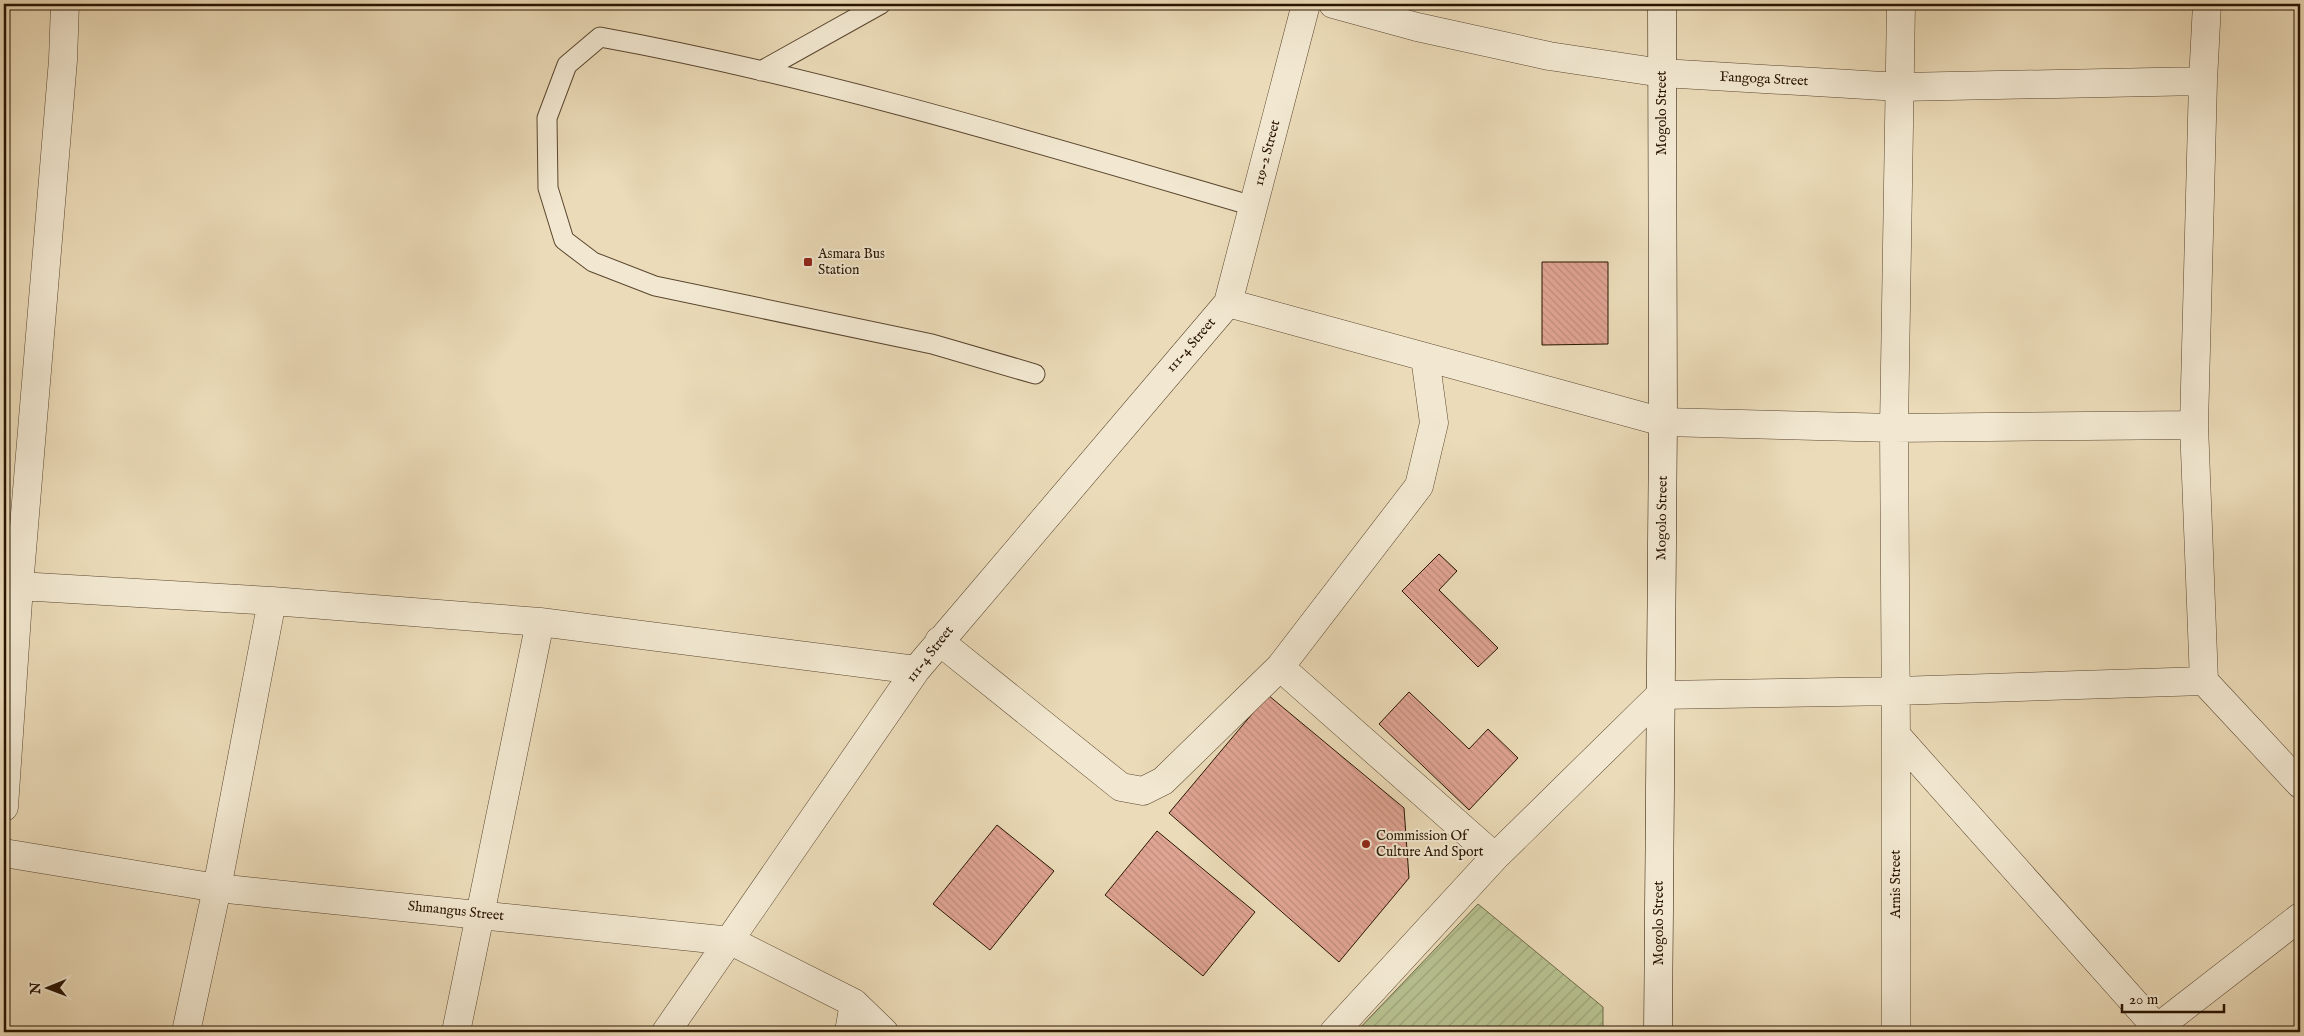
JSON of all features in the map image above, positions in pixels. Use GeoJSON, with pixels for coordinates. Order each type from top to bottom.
{"type":"FeatureCollection","features":[{"type":"Feature","properties":{"kind":"street"},"geometry":{"type":"LineString","coordinates":[[4,807],[19,586],[63,60],[65,4]]}},
{"type":"Feature","properties":{"kind":"street","name":"119-2 Street"},"geometry":{"type":"LineString","coordinates":[[1228,302],[1306,4]]}},
{"type":"Feature","properties":{"kind":"street","name":"Fangoga Street"},"geometry":{"type":"LineString","coordinates":[[1333,4],[1416,27],[1540,54],[1662,73],[1900,86],[2202,81]]}},
{"type":"Feature","properties":{"kind":"street","name":"Mogolo Street"},"geometry":{"type":"LineString","coordinates":[[1658,1032],[1663,422],[1662,4]]}},
{"type":"Feature","properties":{"kind":"street","name":"Arnis Street"},"geometry":{"type":"LineString","coordinates":[[1896,1032],[1894,428],[1900,4]]}},
{"type":"Feature","properties":{"kind":"street"},"geometry":{"type":"LineString","coordinates":[[2207,4],[2202,81],[2194,425],[2204,681],[2300,784]]}},
{"type":"Feature","properties":{"kind":"street"},"geometry":{"type":"LineString","coordinates":[[1228,302],[1663,422],[1894,428],[2194,425]]}},
{"type":"Feature","properties":{"kind":"street","name":"111-4 Street"},"geometry":{"type":"LineString","coordinates":[[666,1032],[731,941],[916,670],[1228,302]]}},
{"type":"Feature","properties":{"kind":"street"},"geometry":{"type":"LineString","coordinates":[[939,641],[1121,787],[1143,791],[1163,781],[1280,667],[1419,486],[1434,423],[1425,357]]}},
{"type":"Feature","properties":{"kind":"street"},"geometry":{"type":"LineString","coordinates":[[19,586],[272,601],[540,622],[916,670]]}},
{"type":"Feature","properties":{"kind":"street"},"geometry":{"type":"LineString","coordinates":[[186,1032],[217,888],[272,601]]}},
{"type":"Feature","properties":{"kind":"street"},"geometry":{"type":"LineString","coordinates":[[456,1032],[540,622]]}},
{"type":"Feature","properties":{"kind":"street"},"geometry":{"type":"LineString","coordinates":[[1280,667],[1495,856]]}},
{"type":"Feature","properties":{"kind":"street"},"geometry":{"type":"LineString","coordinates":[[1334,1032],[1495,856],[1660,695],[1896,691],[2204,681]]}},
{"type":"Feature","properties":{"kind":"street"},"geometry":{"type":"LineString","coordinates":[[1896,736],[2158,1030],[2300,917]]}},
{"type":"Feature","properties":{"kind":"street","name":"Shmangus Street"},"geometry":{"type":"LineString","coordinates":[[4,853],[217,888],[731,941],[854,1003],[884,1032]]}},
{"type":"Feature","properties":{"kind":"street"},"geometry":{"type":"LineString","coordinates":[[849,1032],[854,1003]]}},
{"type":"Feature","properties":{"kind":"lane"},"geometry":{"type":"LineString","coordinates":[[761,71],[881,4]]}},
{"type":"Feature","properties":{"kind":"lane"},"geometry":{"type":"LineString","coordinates":[[1035,374],[932,344],[655,286],[593,262],[564,240],[548,188],[548,118],[567,66],[600,37],[678,51],[981,126],[1253,206]]}},
{"type":"Feature","properties":{"kind":"green space"},"geometry":{"type":"Polygon","coordinates":[[[1478,904],[1603,1007],[1603,1032],[1356,1032],[1478,904]]]}},
{"type":"Feature","properties":{"kind":"building"},"geometry":{"type":"Polygon","coordinates":[[[1542,262],[1608,262],[1608,344],[1542,345],[1542,262]]]}},
{"type":"Feature","properties":{"kind":"building"},"geometry":{"type":"Polygon","coordinates":[[[1439,554],[1457,571],[1439,590],[1498,648],[1478,667],[1402,591],[1439,554]]]}},
{"type":"Feature","properties":{"kind":"building"},"geometry":{"type":"Polygon","coordinates":[[[1409,692],[1469,749],[1488,729],[1518,758],[1469,810],[1379,724],[1409,692]]]}},
{"type":"Feature","properties":{"kind":"building"},"geometry":{"type":"Polygon","coordinates":[[[1268,695],[1404,808],[1409,878],[1339,962],[1169,813],[1268,695]]]}},
{"type":"Feature","properties":{"kind":"building"},"geometry":{"type":"Polygon","coordinates":[[[997,825],[1054,871],[990,950],[933,904],[997,825]]]}},
{"type":"Feature","properties":{"kind":"building"},"geometry":{"type":"Polygon","coordinates":[[[1157,831],[1255,912],[1203,976],[1105,895],[1157,831]]]}},
{"type":"Feature","properties":{"kind":"place","name":"Asmara Bus Station"},"geometry":{"type":"Point","coordinates":[808,262]}},
{"type":"Feature","properties":{"kind":"place","name":"Commission Of Culture And Sport"},"geometry":{"type":"Point","coordinates":[1366,844]}}]}
